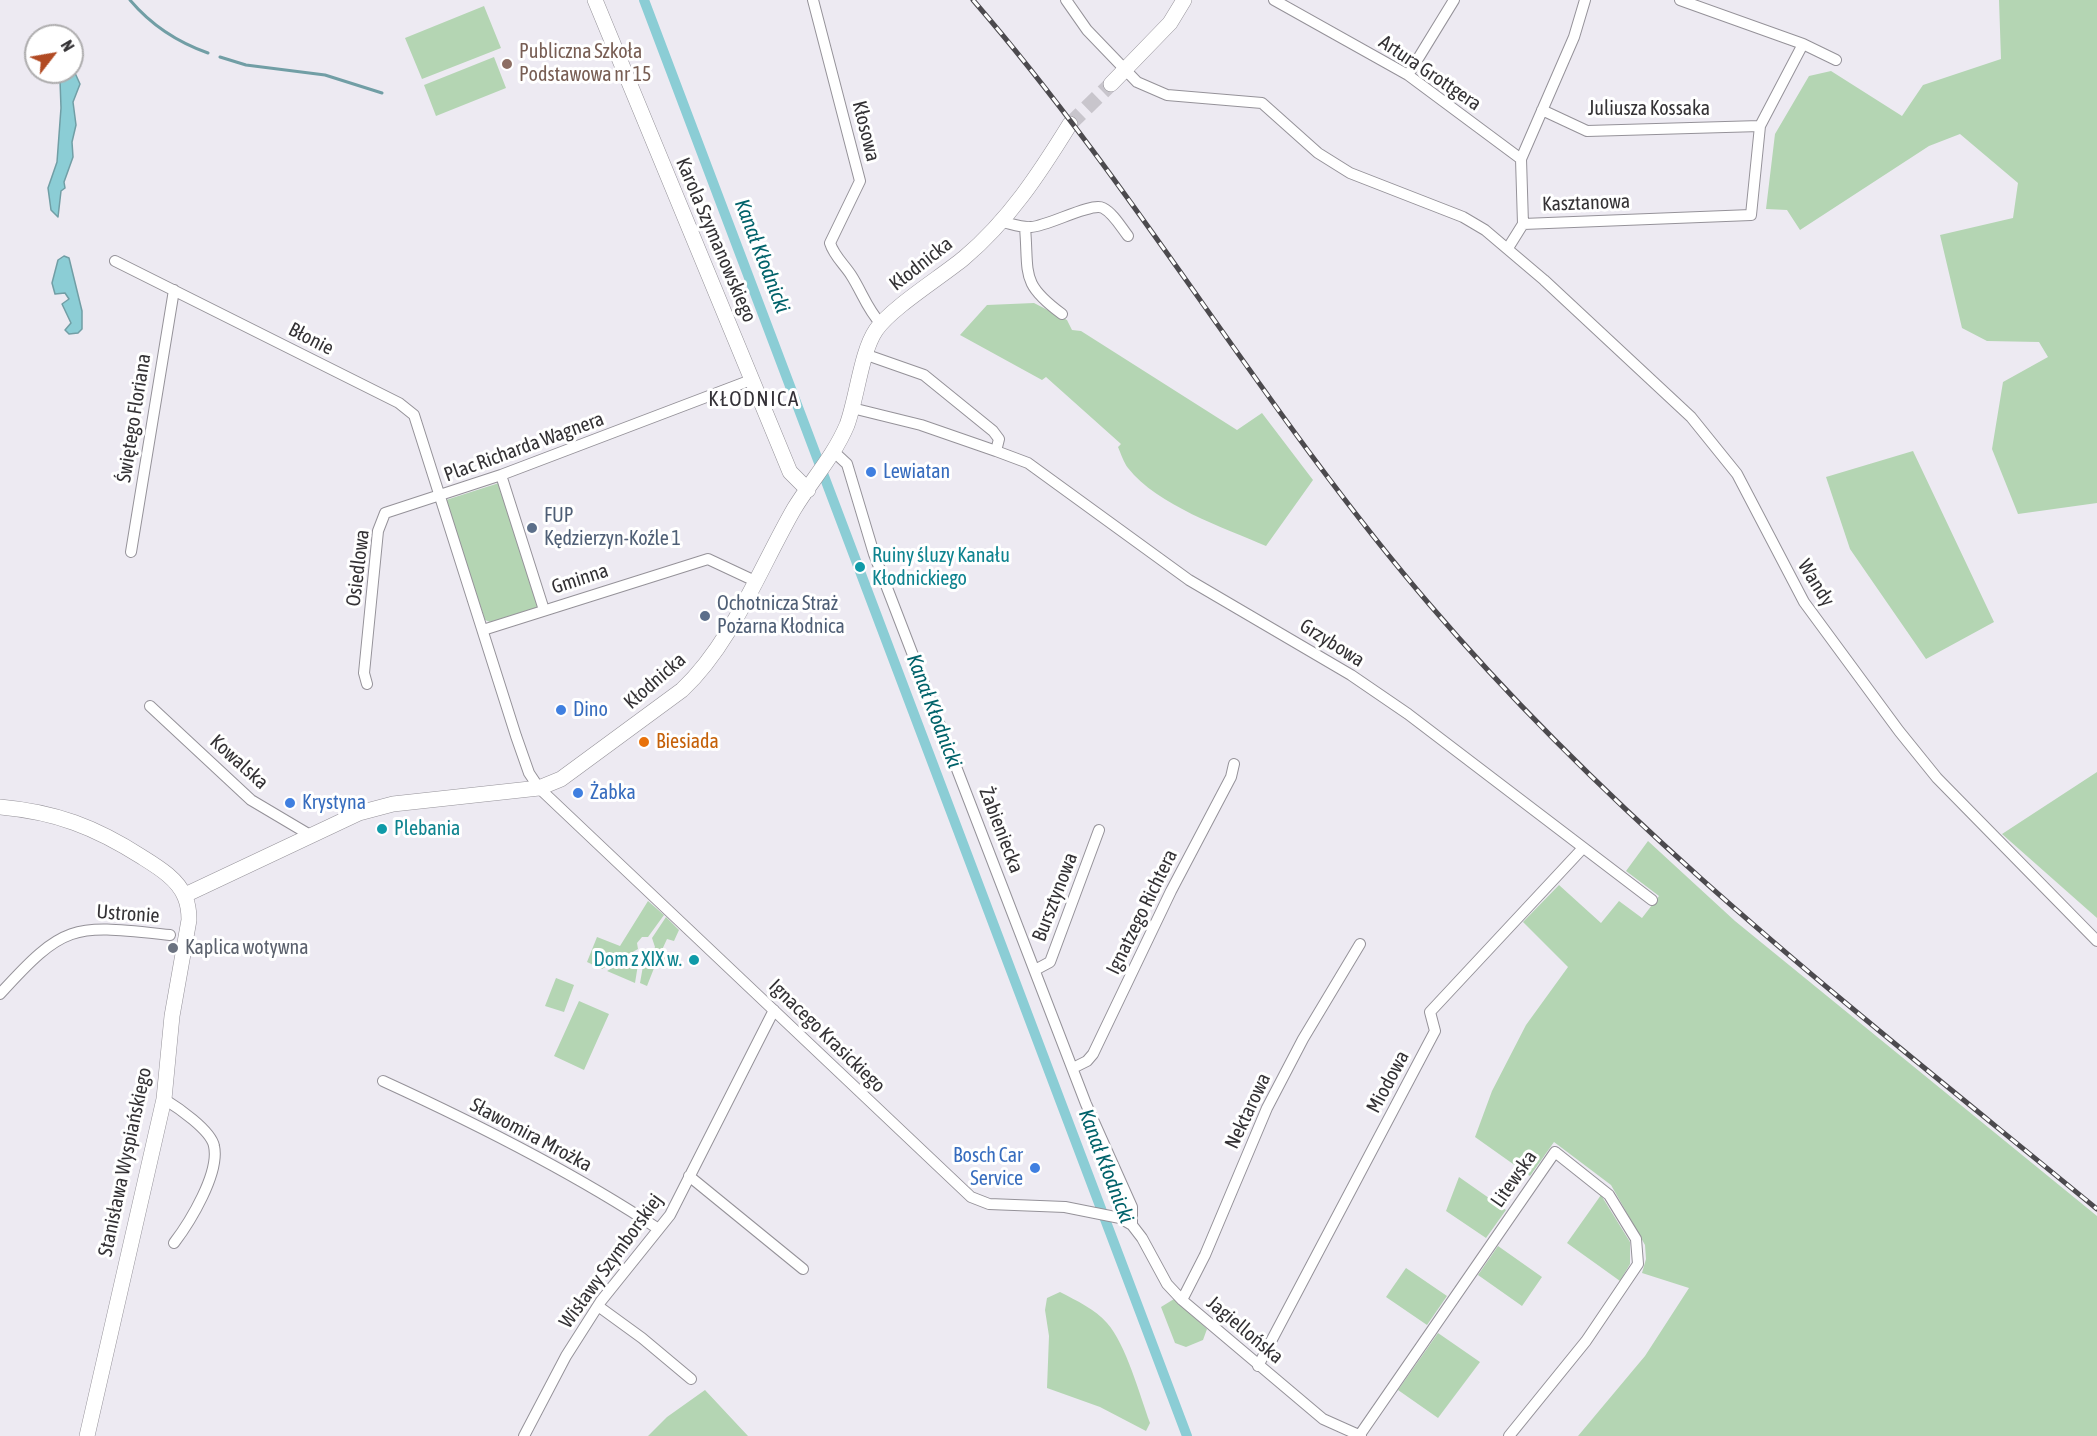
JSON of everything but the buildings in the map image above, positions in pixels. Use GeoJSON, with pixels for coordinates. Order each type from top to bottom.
{"type":"FeatureCollection","features":[{"type":"Feature","properties":{"kind":"main road","name":"Karola Szymanowskiego"},"geometry":{"type":"LineString","coordinates":[[595,0],[790,472],[808,490]]}},
{"type":"Feature","properties":{"kind":"main road"},"geometry":{"type":"LineString","coordinates":[[1111,84],[1170,23],[1184,0]]}},
{"type":"Feature","properties":{"kind":"main road","name":"Kłodnicka"},"geometry":{"type":"LineString","coordinates":[[185,895],[345,818],[393,804],[539,788],[561,779],[587,763],[694,678],[717,647],[831,453],[852,408],[874,333],[881,324],[963,259],[1003,222],[1034,183],[1070,124]]}},
{"type":"Feature","properties":{"kind":"main road"},"geometry":{"type":"LineString","coordinates":[[0,807],[60,817],[98,830],[162,869],[185,895]]}},
{"type":"Feature","properties":{"kind":"main road","name":"Stanisława Wyspiańskiego"},"geometry":{"type":"LineString","coordinates":[[87,1436],[164,1099],[172,1016],[189,920],[185,895]]}},
{"type":"Feature","properties":{"kind":"street","name":"Kłosowa"},"geometry":{"type":"LineString","coordinates":[[813,0],[860,180],[854,199],[830,243],[833,253],[851,275],[871,314],[881,324]]}},
{"type":"Feature","properties":{"kind":"street"},"geometry":{"type":"LineString","coordinates":[[1066,0],[1087,30],[1137,82],[1167,95],[1262,103],[1333,163],[1350,173],[1463,217],[1508,248]]}},
{"type":"Feature","properties":{"kind":"street"},"geometry":{"type":"LineString","coordinates":[[1408,75],[1454,0]]}},
{"type":"Feature","properties":{"kind":"street"},"geometry":{"type":"LineString","coordinates":[[1523,224],[1521,159],[1574,37],[1585,0]]}},
{"type":"Feature","properties":{"kind":"street"},"geometry":{"type":"LineString","coordinates":[[1680,0],[1803,44],[1836,60]]}},
{"type":"Feature","properties":{"kind":"street","name":"Artura Grottgera"},"geometry":{"type":"LineString","coordinates":[[1281,2],[1408,75],[1521,159]]}},
{"type":"Feature","properties":{"kind":"street","name":"Kasztanowa"},"geometry":{"type":"LineString","coordinates":[[1508,248],[1523,224],[1751,215],[1760,126],[1803,44]]}},
{"type":"Feature","properties":{"kind":"street","name":"Juliusza Kossaka"},"geometry":{"type":"LineString","coordinates":[[1542,110],[1587,132],[1760,126]]}},
{"type":"Feature","properties":{"kind":"street"},"geometry":{"type":"LineString","coordinates":[[1003,222],[1025,227],[1059,220],[1094,206],[1103,208],[1112,215],[1128,236]]}},
{"type":"Feature","properties":{"kind":"street"},"geometry":{"type":"LineString","coordinates":[[1025,227],[1030,284],[1040,297],[1062,314]]}},
{"type":"Feature","properties":{"kind":"street","name":"Wandy"},"geometry":{"type":"LineString","coordinates":[[1508,248],[1691,417],[1716,446],[1737,474],[1804,602],[1899,731],[1937,778],[2097,940]]}},
{"type":"Feature","properties":{"kind":"street","name":"Błonie"},"geometry":{"type":"LineString","coordinates":[[115,261],[399,403],[414,415],[439,496]]}},
{"type":"Feature","properties":{"kind":"street","name":"Świętego Floriana"},"geometry":{"type":"LineString","coordinates":[[131,552],[174,290]]}},
{"type":"Feature","properties":{"kind":"street"},"geometry":{"type":"LineString","coordinates":[[867,355],[924,375],[993,431],[999,439],[996,451]]}},
{"type":"Feature","properties":{"kind":"street","name":"Plac Richarda Wagnera"},"geometry":{"type":"LineString","coordinates":[[483,630],[439,496],[501,475],[751,380]]}},
{"type":"Feature","properties":{"kind":"street","name":"Grzybowa"},"geometry":{"type":"LineString","coordinates":[[852,408],[921,425],[1028,463],[1189,580],[1351,675],[1408,714],[1652,900]]}},
{"type":"Feature","properties":{"kind":"street","name":"Żabieniecka"},"geometry":{"type":"LineString","coordinates":[[831,453],[847,465],[874,554],[1073,1068],[1132,1207],[1132,1225]]}},
{"type":"Feature","properties":{"kind":"street"},"geometry":{"type":"LineString","coordinates":[[501,475],[544,610]]}},
{"type":"Feature","properties":{"kind":"street","name":"Osiedlowa"},"geometry":{"type":"LineString","coordinates":[[367,684],[364,673],[378,531],[385,513],[439,496]]}},
{"type":"Feature","properties":{"kind":"street","name":"Gminna"},"geometry":{"type":"LineString","coordinates":[[483,630],[708,559],[755,580]]}},
{"type":"Feature","properties":{"kind":"street"},"geometry":{"type":"LineString","coordinates":[[483,630],[529,773],[539,788]]}},
{"type":"Feature","properties":{"kind":"street","name":"Kowalska"},"geometry":{"type":"LineString","coordinates":[[150,706],[251,800],[310,835]]}},
{"type":"Feature","properties":{"kind":"street","name":"Ignatzego Richtera"},"geometry":{"type":"LineString","coordinates":[[1073,1068],[1087,1062],[1093,1054],[1171,891],[1232,777],[1234,764]]}},
{"type":"Feature","properties":{"kind":"street","name":"Ignacego Krasickiego"},"geometry":{"type":"LineString","coordinates":[[539,788],[971,1197],[989,1204],[1036,1204],[1084,1209],[1120,1218],[1132,1225]]}},
{"type":"Feature","properties":{"kind":"street","name":"Bursztynowa"},"geometry":{"type":"LineString","coordinates":[[1035,970],[1050,962],[1099,830]]}},
{"type":"Feature","properties":{"kind":"street","name":"Miodowa"},"geometry":{"type":"LineString","coordinates":[[1258,1366],[1435,1031],[1430,1012],[1583,848]]}},
{"type":"Feature","properties":{"kind":"street","name":"Ustronie"},"geometry":{"type":"LineString","coordinates":[[0,994],[40,952],[65,935],[83,929],[170,935]]}},
{"type":"Feature","properties":{"kind":"street","name":"Nektarowa"},"geometry":{"type":"LineString","coordinates":[[1182,1300],[1205,1256],[1267,1108],[1303,1039],[1360,944]]}},
{"type":"Feature","properties":{"kind":"street","name":"Wisławy Szymborskiej"},"geometry":{"type":"LineString","coordinates":[[524,1436],[566,1356],[598,1306],[657,1228],[670,1215],[774,1010]]}},
{"type":"Feature","properties":{"kind":"street","name":"Sławomira Mrożka"},"geometry":{"type":"LineString","coordinates":[[383,1081],[495,1135],[578,1180],[657,1228]]}},
{"type":"Feature","properties":{"kind":"street"},"geometry":{"type":"LineString","coordinates":[[164,1099],[178,1107],[203,1129],[215,1146],[205,1191],[189,1222],[174,1243]]}},
{"type":"Feature","properties":{"kind":"street","name":"Litewska"},"geometry":{"type":"LineString","coordinates":[[1360,1436],[1555,1152],[1609,1195],[1636,1239],[1638,1264],[1581,1347],[1509,1436]]}},
{"type":"Feature","properties":{"kind":"street"},"geometry":{"type":"LineString","coordinates":[[689,1176],[803,1269]]}},
{"type":"Feature","properties":{"kind":"street","name":"Jagiellońska"},"geometry":{"type":"LineString","coordinates":[[1132,1225],[1143,1239],[1167,1284],[1182,1300],[1323,1419],[1360,1436]]}},
{"type":"Feature","properties":{"kind":"street"},"geometry":{"type":"LineString","coordinates":[[598,1306],[642,1338],[691,1379]]}},
{"type":"Feature","properties":{"kind":"green space"},"geometry":{"type":"Polygon","coordinates":[[[1999,0],[2097,0],[2097,503],[2018,514],[1992,449],[2003,382],[2048,357],[2039,342],[1987,341],[1962,328],[1940,235],[2013,218],[2018,183],[1960,134],[1929,146],[1800,230],[1787,210],[1766,209],[1775,134],[1809,76],[1831,71],[1902,116],[1923,85],[2001,59],[1999,0]]]}},
{"type":"Feature","properties":{"kind":"green space"},"geometry":{"type":"Polygon","coordinates":[[[484,6],[501,48],[422,79],[405,38],[484,6]]]}},
{"type":"Feature","properties":{"kind":"green space"},"geometry":{"type":"Polygon","coordinates":[[[494,57],[506,88],[436,116],[424,85],[494,57]]]}},
{"type":"Feature","properties":{"kind":"green space"},"geometry":{"type":"Polygon","coordinates":[[[1034,303],[1067,320],[1072,330],[1081,331],[1237,430],[1262,413],[1313,480],[1266,546],[1211,523],[1156,494],[1128,468],[1118,447],[1121,444],[1046,377],[1042,380],[960,335],[987,305],[1034,303]]]}},
{"type":"Feature","properties":{"kind":"green space"},"geometry":{"type":"Polygon","coordinates":[[[1913,451],[1994,622],[1926,659],[1850,549],[1826,477],[1913,451]]]}},
{"type":"Feature","properties":{"kind":"green space"},"geometry":{"type":"Polygon","coordinates":[[[499,483],[538,607],[490,622],[485,620],[446,500],[499,483]]]}},
{"type":"Feature","properties":{"kind":"green space"},"geometry":{"type":"Polygon","coordinates":[[[2097,772],[2097,918],[2002,834],[2097,772]]]}},
{"type":"Feature","properties":{"kind":"green space"},"geometry":{"type":"Polygon","coordinates":[[[1648,841],[1735,921],[2097,1216],[2097,1436],[1578,1436],[1645,1356],[1689,1288],[1642,1273],[1646,1259],[1645,1245],[1611,1185],[1554,1142],[1530,1176],[1475,1137],[1492,1091],[1526,1025],[1568,967],[1523,922],[1559,885],[1601,923],[1619,901],[1642,918],[1659,896],[1626,871],[1648,841]]]}},
{"type":"Feature","properties":{"kind":"green space"},"geometry":{"type":"Polygon","coordinates":[[[648,901],[664,915],[648,937],[642,937],[637,943],[638,949],[602,969],[587,962],[597,937],[620,946],[648,901]]]}},
{"type":"Feature","properties":{"kind":"green space"},"geometry":{"type":"Polygon","coordinates":[[[666,917],[679,930],[674,941],[667,939],[661,952],[667,955],[665,961],[658,958],[647,986],[640,983],[645,955],[653,952],[655,947],[652,938],[666,917]]]}},
{"type":"Feature","properties":{"kind":"green space"},"geometry":{"type":"Polygon","coordinates":[[[640,952],[635,983],[607,971],[640,952]]]}},
{"type":"Feature","properties":{"kind":"green space"},"geometry":{"type":"Polygon","coordinates":[[[556,978],[574,985],[564,1012],[545,1006],[556,978]]]}},
{"type":"Feature","properties":{"kind":"green space"},"geometry":{"type":"Polygon","coordinates":[[[579,1001],[609,1014],[584,1070],[554,1056],[579,1001]]]}},
{"type":"Feature","properties":{"kind":"green space"},"geometry":{"type":"Polygon","coordinates":[[[1459,1177],[1506,1210],[1486,1238],[1446,1211],[1459,1177]]]}},
{"type":"Feature","properties":{"kind":"green space"},"geometry":{"type":"Polygon","coordinates":[[[1601,1195],[1630,1242],[1630,1264],[1620,1281],[1567,1243],[1601,1195]]]}},
{"type":"Feature","properties":{"kind":"green space"},"geometry":{"type":"Polygon","coordinates":[[[1498,1246],[1542,1277],[1522,1306],[1478,1275],[1498,1246]]]}},
{"type":"Feature","properties":{"kind":"green space"},"geometry":{"type":"Polygon","coordinates":[[[1406,1268],[1447,1296],[1427,1325],[1386,1297],[1406,1268]]]}},
{"type":"Feature","properties":{"kind":"green space"},"geometry":{"type":"Polygon","coordinates":[[[1060,1292],[1097,1314],[1114,1332],[1126,1357],[1150,1423],[1146,1431],[1100,1407],[1047,1388],[1049,1336],[1045,1310],[1047,1298],[1060,1292]]]}},
{"type":"Feature","properties":{"kind":"green space"},"geometry":{"type":"Polygon","coordinates":[[[1174,1299],[1207,1329],[1203,1340],[1186,1347],[1175,1343],[1161,1307],[1174,1299]]]}},
{"type":"Feature","properties":{"kind":"green space"},"geometry":{"type":"Polygon","coordinates":[[[1438,1333],[1480,1362],[1438,1418],[1398,1390],[1438,1333]]]}},
{"type":"Feature","properties":{"kind":"green space"},"geometry":{"type":"Polygon","coordinates":[[[705,1390],[748,1436],[648,1436],[667,1417],[705,1390]]]}},
{"type":"Feature","properties":{"kind":"water"},"geometry":{"type":"Polygon","coordinates":[[[60,84],[80,84],[73,102],[76,125],[72,142],[73,157],[64,182],[65,188],[61,191],[58,217],[51,210],[48,188],[57,162],[61,108],[60,84]]]}},
{"type":"Feature","properties":{"kind":"water"},"geometry":{"type":"Polygon","coordinates":[[[64,256],[69,258],[82,311],[82,329],[78,333],[69,334],[65,330],[71,323],[62,304],[69,299],[65,293],[55,294],[52,283],[58,260],[64,256]]]}},
{"type":"Feature","properties":{"kind":"waterway"},"geometry":{"type":"LineString","coordinates":[[130,0],[165,32],[208,53]]}},
{"type":"Feature","properties":{"kind":"waterway","name":"Kanał Kłodnicki"},"geometry":{"type":"LineString","coordinates":[[644,0],[1187,1436]]}},
{"type":"Feature","properties":{"kind":"waterway"},"geometry":{"type":"LineString","coordinates":[[220,57],[246,65],[325,75],[382,93]]}},
{"type":"Feature","properties":{"kind":"tunnel"},"geometry":{"type":"LineString","coordinates":[[1070,124],[1111,84]]}},
{"type":"Feature","properties":{"kind":"railway"},"geometry":{"type":"LineString","coordinates":[[973,0],[1034,73],[1091,149],[1312,456],[1370,532],[1430,605],[1505,689],[1584,770],[1750,922],[2097,1209]]}},
{"type":"Feature","properties":{"kind":"place","name":"Publiczna Szkoła Podstawowa nr 15"},"geometry":{"type":"Point","coordinates":[507,64]}},
{"type":"Feature","properties":{"kind":"place","name":"Lewiatan"},"geometry":{"type":"Point","coordinates":[871,472]}},
{"type":"Feature","properties":{"kind":"place","name":"FUP Kędzierzyn-Koźle 1"},"geometry":{"type":"Point","coordinates":[532,528]}},
{"type":"Feature","properties":{"kind":"place","name":"Ruiny śluzy Kanału Kłodnickiego"},"geometry":{"type":"Point","coordinates":[860,567]}},
{"type":"Feature","properties":{"kind":"place","name":"Ochotnicza Straż Pożarna Kłodnica"},"geometry":{"type":"Point","coordinates":[705,616]}},
{"type":"Feature","properties":{"kind":"place","name":"Dino"},"geometry":{"type":"Point","coordinates":[561,710]}},
{"type":"Feature","properties":{"kind":"place","name":"Biesiada"},"geometry":{"type":"Point","coordinates":[644,742]}},
{"type":"Feature","properties":{"kind":"place","name":"Żabka"},"geometry":{"type":"Point","coordinates":[578,793]}},
{"type":"Feature","properties":{"kind":"place","name":"Krystyna"},"geometry":{"type":"Point","coordinates":[290,803]}},
{"type":"Feature","properties":{"kind":"place","name":"Plebania"},"geometry":{"type":"Point","coordinates":[382,829]}},
{"type":"Feature","properties":{"kind":"place","name":"Kaplica wotywna"},"geometry":{"type":"Point","coordinates":[173,948]}},
{"type":"Feature","properties":{"kind":"place","name":"Dom z XIX w."},"geometry":{"type":"Point","coordinates":[694,960]}},
{"type":"Feature","properties":{"kind":"place","name":"Bosch Car Service"},"geometry":{"type":"Point","coordinates":[1035,1168]}},
{"type":"Feature","properties":{"kind":"district","name":"KŁODNICA"},"geometry":{"type":"Point","coordinates":[754,399]}}]}
